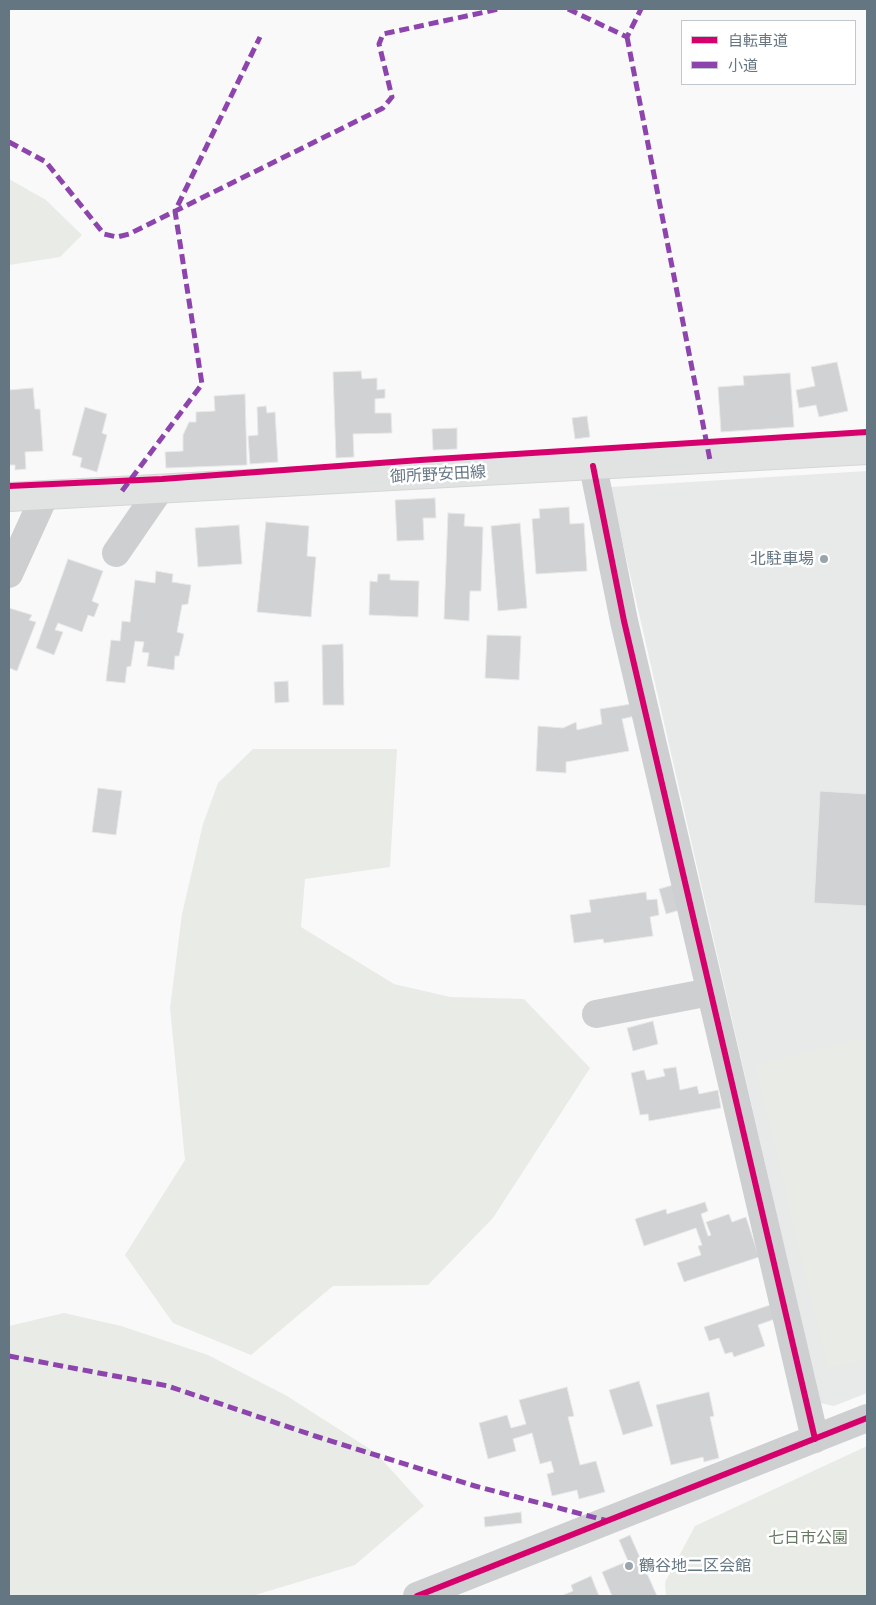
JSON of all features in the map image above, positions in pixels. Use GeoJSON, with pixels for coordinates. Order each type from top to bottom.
{"type":"FeatureCollection","features":[{"type":"Feature","properties":{"kind":"main road","name":"御所野安田線"},"geometry":{"type":"LineString","coordinates":[[9,496],[867,450]]}},
{"type":"Feature","properties":{"kind":"street"},"geometry":{"type":"LineString","coordinates":[[593,466],[624,621],[815,1438]]}},
{"type":"Feature","properties":{"kind":"street"},"geometry":{"type":"LineString","coordinates":[[116,553],[160,489]]}},
{"type":"Feature","properties":{"kind":"street"},"geometry":{"type":"LineString","coordinates":[[9,574],[44,495]]}},
{"type":"Feature","properties":{"kind":"street"},"geometry":{"type":"LineString","coordinates":[[596,1014],[710,992]]}},
{"type":"Feature","properties":{"kind":"street"},"geometry":{"type":"LineString","coordinates":[[417,1596],[867,1418]]}},
{"type":"Feature","properties":{"kind":"shaded area"},"geometry":{"type":"Polygon","coordinates":[[[867,471],[867,1393],[834,1406],[820,1403],[610,487],[867,471]]]}},
{"type":"Feature","properties":{"kind":"green space"},"geometry":{"type":"Polygon","coordinates":[[[9,179],[46,200],[82,235],[60,257],[9,265],[9,179]]]}},
{"type":"Feature","properties":{"kind":"green space"},"geometry":{"type":"Polygon","coordinates":[[[253,749],[397,749],[390,867],[305,879],[301,927],[394,984],[450,997],[524,999],[590,1068],[493,1218],[428,1285],[333,1286],[251,1355],[173,1323],[125,1255],[185,1160],[170,1008],[182,914],[203,824],[218,783],[253,749]]]}},
{"type":"Feature","properties":{"kind":"green space"},"geometry":{"type":"Polygon","coordinates":[[[867,1037],[867,1359],[828,1369],[755,1065],[867,1037]]]}},
{"type":"Feature","properties":{"kind":"green space"},"geometry":{"type":"Polygon","coordinates":[[[64,1313],[121,1326],[208,1355],[287,1396],[376,1453],[424,1506],[355,1565],[252,1596],[9,1596],[9,1326],[64,1313]]]}},
{"type":"Feature","properties":{"kind":"green space","name":"七日市公園"},"geometry":{"type":"Polygon","coordinates":[[[867,1446],[867,1596],[666,1596],[665,1582],[695,1526],[867,1446]]]}},
{"type":"Feature","properties":{"kind":"building"},"geometry":{"type":"Polygon","coordinates":[[[837,362],[848,411],[819,417],[816,405],[799,408],[796,390],[815,386],[811,367],[837,362]]]}},
{"type":"Feature","properties":{"kind":"building"},"geometry":{"type":"Polygon","coordinates":[[[361,371],[362,379],[377,378],[377,390],[385,389],[385,398],[375,399],[375,413],[391,413],[392,433],[353,434],[354,457],[336,458],[333,372],[361,371]]]}},
{"type":"Feature","properties":{"kind":"building"},"geometry":{"type":"Polygon","coordinates":[[[790,373],[794,427],[721,432],[718,387],[744,385],[743,376],[790,373]]]}},
{"type":"Feature","properties":{"kind":"building"},"geometry":{"type":"Polygon","coordinates":[[[33,388],[35,409],[40,409],[43,451],[25,452],[26,469],[15,470],[15,465],[9,465],[9,390],[33,388]]]}},
{"type":"Feature","properties":{"kind":"building"},"geometry":{"type":"Polygon","coordinates":[[[245,394],[247,465],[166,468],[165,452],[183,451],[183,435],[189,422],[196,422],[196,412],[215,411],[214,396],[245,394]]]}},
{"type":"Feature","properties":{"kind":"building"},"geometry":{"type":"Polygon","coordinates":[[[266,406],[267,413],[275,412],[278,462],[250,464],[248,436],[258,435],[257,407],[266,406]]]}},
{"type":"Feature","properties":{"kind":"building"},"geometry":{"type":"Polygon","coordinates":[[[85,407],[107,414],[102,433],[107,435],[97,472],[80,467],[82,458],[72,455],[85,407]]]}},
{"type":"Feature","properties":{"kind":"building"},"geometry":{"type":"Polygon","coordinates":[[[587,416],[590,437],[575,439],[572,418],[587,416]]]}},
{"type":"Feature","properties":{"kind":"building"},"geometry":{"type":"Polygon","coordinates":[[[457,428],[457,449],[433,450],[432,429],[457,428]]]}},
{"type":"Feature","properties":{"kind":"building"},"geometry":{"type":"Polygon","coordinates":[[[435,498],[436,518],[423,518],[424,540],[397,541],[395,500],[435,498]]]}},
{"type":"Feature","properties":{"kind":"building"},"geometry":{"type":"Polygon","coordinates":[[[569,507],[570,524],[584,523],[587,571],[536,574],[532,519],[540,518],[539,509],[569,507]]]}},
{"type":"Feature","properties":{"kind":"building"},"geometry":{"type":"Polygon","coordinates":[[[448,513],[465,514],[464,526],[483,527],[481,591],[470,591],[469,621],[444,619],[448,513]]]}},
{"type":"Feature","properties":{"kind":"building"},"geometry":{"type":"Polygon","coordinates":[[[266,522],[309,526],[307,556],[316,557],[311,617],[257,612],[266,522]]]}},
{"type":"Feature","properties":{"kind":"building"},"geometry":{"type":"Polygon","coordinates":[[[520,523],[527,608],[498,611],[491,526],[520,523]]]}},
{"type":"Feature","properties":{"kind":"building"},"geometry":{"type":"Polygon","coordinates":[[[239,525],[242,564],[198,567],[195,528],[239,525]]]}},
{"type":"Feature","properties":{"kind":"building"},"geometry":{"type":"Polygon","coordinates":[[[68,559],[103,571],[92,601],[99,604],[94,617],[88,615],[82,632],[58,623],[55,630],[63,632],[54,655],[36,648],[68,559]]]}},
{"type":"Feature","properties":{"kind":"building"},"geometry":{"type":"Polygon","coordinates":[[[156,571],[173,574],[172,582],[191,585],[188,604],[182,605],[177,632],[184,634],[179,656],[175,656],[174,670],[147,666],[149,653],[142,652],[144,642],[135,641],[131,666],[127,667],[125,683],[106,681],[111,640],[120,641],[122,621],[130,622],[135,580],[155,583],[156,571]]]}},
{"type":"Feature","properties":{"kind":"building"},"geometry":{"type":"Polygon","coordinates":[[[378,574],[390,574],[390,580],[419,581],[418,617],[369,615],[370,581],[377,582],[378,574]]]}},
{"type":"Feature","properties":{"kind":"building"},"geometry":{"type":"Polygon","coordinates":[[[9,608],[32,615],[29,620],[36,622],[17,671],[9,668],[9,608]]]}},
{"type":"Feature","properties":{"kind":"building"},"geometry":{"type":"Polygon","coordinates":[[[487,635],[521,636],[519,680],[485,678],[487,635]]]}},
{"type":"Feature","properties":{"kind":"building"},"geometry":{"type":"Polygon","coordinates":[[[343,644],[344,705],[323,705],[322,645],[343,644]]]}},
{"type":"Feature","properties":{"kind":"building"},"geometry":{"type":"Polygon","coordinates":[[[288,681],[289,702],[275,703],[274,682],[288,681]]]}},
{"type":"Feature","properties":{"kind":"building"},"geometry":{"type":"Polygon","coordinates":[[[631,704],[635,716],[622,719],[629,751],[566,762],[566,773],[536,771],[538,726],[563,728],[576,722],[577,730],[602,724],[600,709],[631,704]]]}},
{"type":"Feature","properties":{"kind":"building"},"geometry":{"type":"Polygon","coordinates":[[[98,788],[122,791],[116,835],[92,832],[98,788]]]}},
{"type":"Feature","properties":{"kind":"building"},"geometry":{"type":"Polygon","coordinates":[[[820,791],[867,794],[867,906],[814,903],[820,791]]]}},
{"type":"Feature","properties":{"kind":"building"},"geometry":{"type":"Polygon","coordinates":[[[673,885],[680,910],[666,914],[659,889],[673,885]]]}},
{"type":"Feature","properties":{"kind":"building"},"geometry":{"type":"Polygon","coordinates":[[[646,892],[647,900],[657,899],[659,915],[650,917],[653,936],[604,943],[603,939],[574,943],[570,915],[591,912],[589,900],[646,892]]]}},
{"type":"Feature","properties":{"kind":"building"},"geometry":{"type":"Polygon","coordinates":[[[653,1021],[658,1044],[633,1051],[627,1028],[653,1021]]]}},
{"type":"Feature","properties":{"kind":"building"},"geometry":{"type":"Polygon","coordinates":[[[676,1067],[680,1090],[697,1086],[699,1094],[718,1090],[721,1108],[649,1121],[648,1114],[640,1115],[631,1073],[644,1070],[647,1080],[665,1076],[663,1069],[676,1067]]]}},
{"type":"Feature","properties":{"kind":"building"},"geometry":{"type":"Polygon","coordinates":[[[705,1202],[708,1211],[701,1214],[708,1236],[711,1235],[706,1222],[729,1214],[732,1222],[746,1217],[759,1257],[684,1282],[677,1263],[701,1255],[698,1246],[702,1245],[696,1228],[644,1246],[635,1219],[666,1209],[667,1214],[705,1202]]]}},
{"type":"Feature","properties":{"kind":"building"},"geometry":{"type":"Polygon","coordinates":[[[770,1305],[775,1319],[758,1325],[765,1346],[734,1357],[732,1352],[725,1354],[719,1338],[709,1341],[704,1327],[770,1305]]]}},
{"type":"Feature","properties":{"kind":"building"},"geometry":{"type":"Polygon","coordinates":[[[639,1381],[653,1426],[623,1435],[609,1390],[639,1381]]]}},
{"type":"Feature","properties":{"kind":"building"},"geometry":{"type":"Polygon","coordinates":[[[567,1387],[574,1416],[568,1417],[580,1465],[596,1461],[605,1492],[579,1499],[577,1490],[552,1496],[547,1474],[554,1472],[551,1461],[540,1464],[532,1433],[513,1439],[516,1451],[488,1459],[479,1423],[507,1415],[511,1428],[526,1424],[519,1400],[567,1387]]]}},
{"type":"Feature","properties":{"kind":"building"},"geometry":{"type":"Polygon","coordinates":[[[709,1392],[714,1416],[710,1417],[719,1458],[704,1462],[703,1457],[671,1465],[656,1405],[709,1392]]]}},
{"type":"Feature","properties":{"kind":"building"},"geometry":{"type":"Polygon","coordinates":[[[521,1512],[522,1523],[485,1527],[484,1517],[521,1512]]]}},
{"type":"Feature","properties":{"kind":"building","name":"鶴谷地二区会館"},"geometry":{"type":"Polygon","coordinates":[[[630,1535],[657,1596],[612,1596],[602,1572],[628,1561],[619,1540],[630,1535]]]}},
{"type":"Feature","properties":{"kind":"building"},"geometry":{"type":"Polygon","coordinates":[[[591,1576],[599,1596],[561,1596],[573,1591],[571,1585],[591,1576]]]}},
{"type":"Feature","properties":{"kind":"marked path"},"geometry":{"type":"LineString","coordinates":[[9,142],[46,162],[104,234],[117,237],[129,234],[383,108],[392,97],[379,44],[383,34],[499,9]]}},
{"type":"Feature","properties":{"kind":"marked path"},"geometry":{"type":"LineString","coordinates":[[568,9],[627,37],[641,9]]}},
{"type":"Feature","properties":{"kind":"marked path"},"geometry":{"type":"LineString","coordinates":[[122,491],[202,384],[175,211],[260,37]]}},
{"type":"Feature","properties":{"kind":"marked path"},"geometry":{"type":"LineString","coordinates":[[627,37],[710,460]]}},
{"type":"Feature","properties":{"kind":"marked path"},"geometry":{"type":"LineString","coordinates":[[9,1356],[168,1386],[315,1436],[475,1486],[608,1521]]}},
{"type":"Feature","properties":{"kind":"cycle path"},"geometry":{"type":"LineString","coordinates":[[9,486],[162,479],[420,460],[867,432]]}},
{"type":"Feature","properties":{"kind":"cycle path"},"geometry":{"type":"LineString","coordinates":[[593,466],[624,621],[815,1439]]}},
{"type":"Feature","properties":{"kind":"cycle path"},"geometry":{"type":"LineString","coordinates":[[417,1596],[867,1418]]}},
{"type":"Feature","properties":{"kind":"place","name":"北駐車場"},"geometry":{"type":"Point","coordinates":[824,559]}},
{"type":"Feature","properties":{"kind":"place","name":"鶴谷地二区会館"},"geometry":{"type":"Point","coordinates":[629,1566]}}]}
